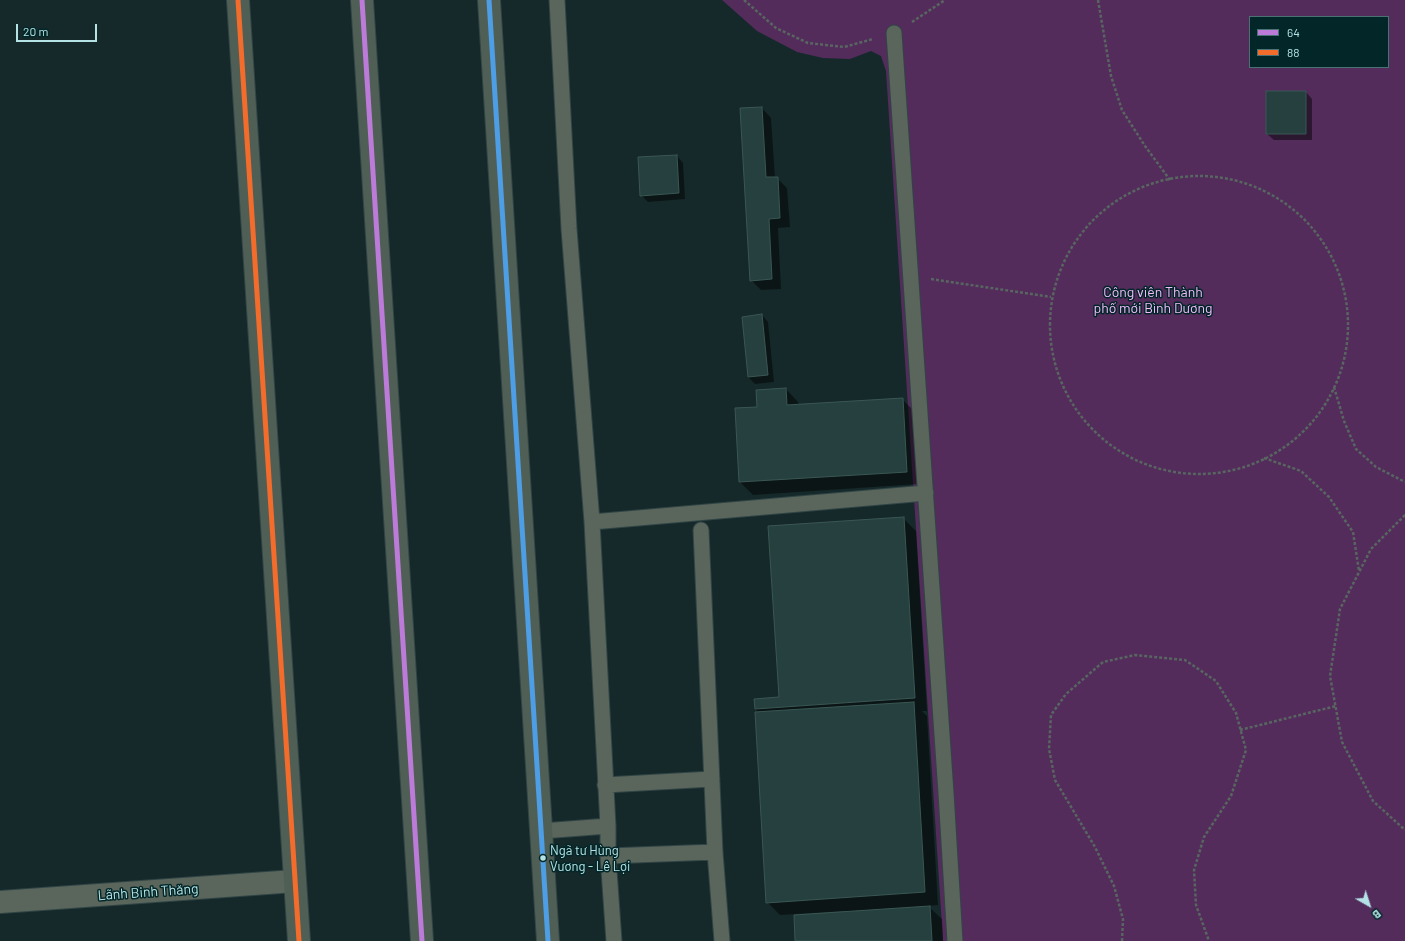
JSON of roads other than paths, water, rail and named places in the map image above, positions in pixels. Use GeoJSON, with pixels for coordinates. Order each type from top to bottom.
{"type":"FeatureCollection","features":[{"type":"Feature","properties":{"kind":"main road"},"geometry":{"type":"LineString","coordinates":[[238,0],[299,941]]}},
{"type":"Feature","properties":{"kind":"main road"},"geometry":{"type":"LineString","coordinates":[[362,0],[422,941]]}},
{"type":"Feature","properties":{"kind":"main road"},"geometry":{"type":"LineString","coordinates":[[489,0],[548,941]]}},
{"type":"Feature","properties":{"kind":"street","name":"Lãnh Binh Thăng"},"geometry":{"type":"LineString","coordinates":[[0,902],[295,881]]}},
{"type":"Feature","properties":{"kind":"lane"},"geometry":{"type":"LineString","coordinates":[[557,0],[569,229],[592,522],[608,826],[608,856],[614,941]]}},
{"type":"Feature","properties":{"kind":"lane"},"geometry":{"type":"LineString","coordinates":[[894,33],[955,941]]}},
{"type":"Feature","properties":{"kind":"lane"},"geometry":{"type":"LineString","coordinates":[[592,522],[926,493]]}},
{"type":"Feature","properties":{"kind":"lane"},"geometry":{"type":"LineString","coordinates":[[701,530],[715,852],[722,941]]}},
{"type":"Feature","properties":{"kind":"lane"},"geometry":{"type":"LineString","coordinates":[[605,785],[712,779]]}},
{"type":"Feature","properties":{"kind":"lane"},"geometry":{"type":"LineString","coordinates":[[542,831],[608,826]]}},
{"type":"Feature","properties":{"kind":"lane"},"geometry":{"type":"LineString","coordinates":[[608,856],[715,852]]}},
{"type":"Feature","properties":{"kind":"place","name":"Ngã tư Hùng Vương - Lê Lợi"},"geometry":{"type":"Point","coordinates":[543,858]}},
{"type":"Feature","properties":{"kind":"park label","name":"Công viên Thành phố mới Bình Dương"},"geometry":{"type":"Point","coordinates":[1153,300]}}]}
